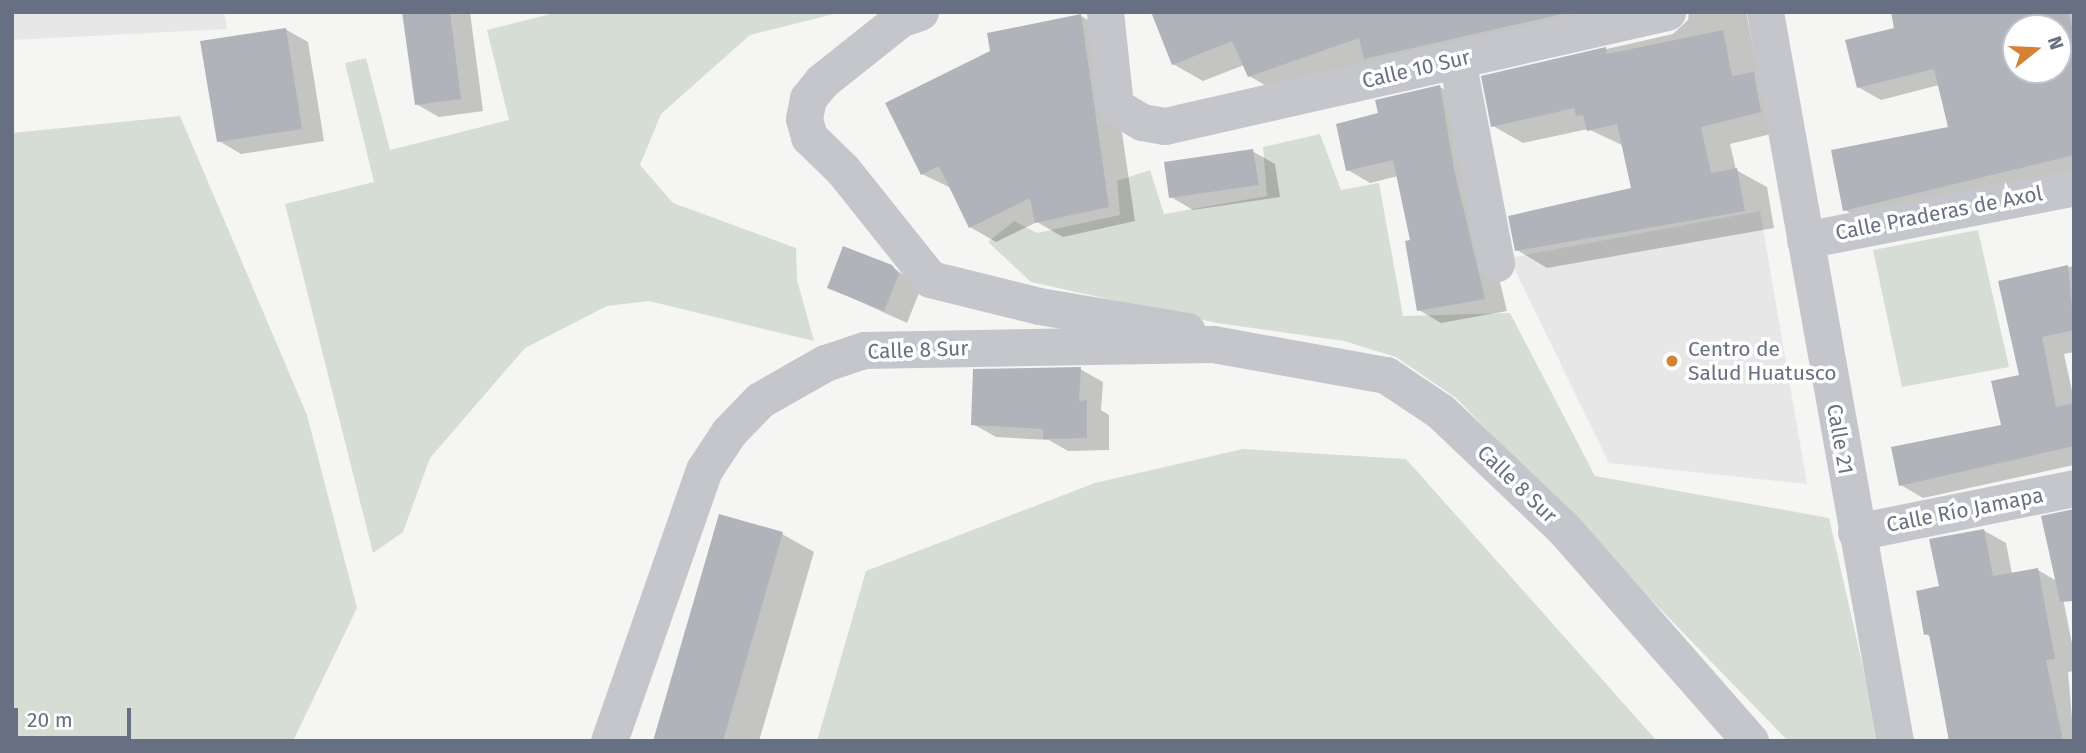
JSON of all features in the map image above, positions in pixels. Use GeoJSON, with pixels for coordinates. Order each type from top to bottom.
{"type":"FeatureCollection","features":[{"type":"Feature","properties":{"kind":"street","name":"Calle 8 Sur"},"geometry":{"type":"LineString","coordinates":[[920,12],[900,19],[822,82],[808,98],[804,119],[809,137],[843,170],[930,279],[1039,306],[1184,330],[1213,344]]}},
{"type":"Feature","properties":{"kind":"street","name":"Calle 10 Sur"},"geometry":{"type":"LineString","coordinates":[[1105,12],[1115,106],[1142,122],[1165,126],[1667,12]]}},
{"type":"Feature","properties":{"kind":"street","name":"Calle 21"},"geometry":{"type":"LineString","coordinates":[[1765,12],[1895,741]]}},
{"type":"Feature","properties":{"kind":"street"},"geometry":{"type":"LineString","coordinates":[[1457,60],[1496,263]]}},
{"type":"Feature","properties":{"kind":"street","name":"Calle Praderas de Axol"},"geometry":{"type":"LineString","coordinates":[[1805,240],[2074,187]]}},
{"type":"Feature","properties":{"kind":"street","name":"Calle 8 Sur"},"geometry":{"type":"LineString","coordinates":[[609,741],[704,470],[729,432],[760,400],[825,363],[864,349],[1213,344],[1386,375],[1440,411],[1564,529],[1750,741]]}},
{"type":"Feature","properties":{"kind":"street","name":"Calle Río Jamapa"},"geometry":{"type":"LineString","coordinates":[[1856,532],[2074,488]]}},
{"type":"Feature","properties":{"kind":"shaded area"},"geometry":{"type":"Polygon","coordinates":[[[12,12],[224,12],[227,29],[12,40],[12,12]]]}},
{"type":"Feature","properties":{"kind":"shaded area"},"geometry":{"type":"Polygon","coordinates":[[[558,12],[842,12],[750,35],[661,114],[640,165],[673,203],[796,248],[797,280],[814,341],[649,301],[607,306],[525,348],[430,458],[403,532],[373,553],[285,204],[374,182],[345,63],[366,58],[390,150],[509,120],[487,30],[558,12]]]}},
{"type":"Feature","properties":{"kind":"shaded area"},"geometry":{"type":"Polygon","coordinates":[[[180,116],[307,415],[357,608],[293,741],[12,741],[12,133],[180,116]]]}},
{"type":"Feature","properties":{"kind":"shaded area"},"geometry":{"type":"Polygon","coordinates":[[[1320,134],[1341,190],[1379,183],[1403,316],[1510,313],[1595,476],[1829,518],[1880,741],[1788,741],[1456,398],[1396,357],[1344,341],[1217,323],[1031,282],[988,242],[1014,221],[1037,233],[1120,215],[1117,181],[1150,170],[1164,214],[1267,196],[1263,147],[1320,134]]]}},
{"type":"Feature","properties":{"kind":"shaded area","name":"Centro de Salud Huatusco"},"geometry":{"type":"Polygon","coordinates":[[[1760,211],[1807,484],[1609,463],[1509,258],[1760,211]]]}},
{"type":"Feature","properties":{"kind":"shaded area"},"geometry":{"type":"Polygon","coordinates":[[[1978,230],[2009,367],[1902,387],[1873,250],[1978,230]]]}},
{"type":"Feature","properties":{"kind":"shaded area"},"geometry":{"type":"Polygon","coordinates":[[[1243,449],[1406,459],[1657,741],[817,741],[866,571],[1095,483],[1243,449]]]}},
{"type":"Feature","properties":{"kind":"building"},"geometry":{"type":"Polygon","coordinates":[[[402,12],[450,12],[461,99],[415,105],[402,12]]]}},
{"type":"Feature","properties":{"kind":"building"},"geometry":{"type":"Polygon","coordinates":[[[1151,12],[1571,12],[1364,59],[1359,38],[1248,77],[1232,41],[1172,65],[1151,12]]]}},
{"type":"Feature","properties":{"kind":"building"},"geometry":{"type":"Polygon","coordinates":[[[1891,12],[2068,12],[2002,14],[2002,84],[2072,84],[2072,27],[2074,155],[1843,211],[1831,150],[1948,127],[1934,69],[1857,88],[1845,40],[1894,28],[1891,12]]]}},
{"type":"Feature","properties":{"kind":"building"},"geometry":{"type":"Polygon","coordinates":[[[1081,14],[1109,207],[1035,223],[1030,198],[969,228],[939,166],[921,175],[885,103],[990,51],[987,33],[1081,14]]]}},
{"type":"Feature","properties":{"kind":"building"},"geometry":{"type":"Polygon","coordinates":[[[286,28],[302,129],[217,142],[200,41],[286,28]]]}},
{"type":"Feature","properties":{"kind":"building"},"geometry":{"type":"Polygon","coordinates":[[[1723,30],[1732,76],[1754,72],[1761,112],[1701,127],[1711,173],[1737,168],[1745,211],[1515,251],[1508,216],[1631,188],[1617,124],[1587,131],[1583,115],[1576,116],[1574,108],[1491,127],[1481,76],[1606,47],[1607,54],[1723,30]]]}},
{"type":"Feature","properties":{"kind":"building"},"geometry":{"type":"Polygon","coordinates":[[[1440,85],[1454,169],[1485,299],[1417,311],[1405,241],[1410,240],[1393,160],[1346,171],[1336,124],[1378,113],[1375,100],[1440,85]]]}},
{"type":"Feature","properties":{"kind":"building"},"geometry":{"type":"Polygon","coordinates":[[[1253,149],[1259,185],[1169,198],[1164,162],[1253,149]]]}},
{"type":"Feature","properties":{"kind":"building"},"geometry":{"type":"Polygon","coordinates":[[[843,246],[892,265],[899,274],[884,311],[827,288],[843,246]]]}},
{"type":"Feature","properties":{"kind":"building"},"geometry":{"type":"Polygon","coordinates":[[[2068,265],[2074,330],[2042,337],[2056,407],[2074,403],[2074,446],[1899,486],[1891,447],[2001,425],[1991,381],[2019,375],[1998,281],[2068,265]]]}},
{"type":"Feature","properties":{"kind":"building"},"geometry":{"type":"Polygon","coordinates":[[[1081,367],[1079,401],[1087,400],[1087,438],[1043,439],[1043,429],[971,425],[973,369],[1081,367]]]}},
{"type":"Feature","properties":{"kind":"building"},"geometry":{"type":"Polygon","coordinates":[[[2074,509],[2074,601],[2060,602],[2041,516],[2074,509]]]}},
{"type":"Feature","properties":{"kind":"building"},"geometry":{"type":"Polygon","coordinates":[[[719,514],[783,532],[723,741],[653,741],[719,514]]]}},
{"type":"Feature","properties":{"kind":"building"},"geometry":{"type":"Polygon","coordinates":[[[1984,529],[1993,576],[2038,568],[2055,659],[2046,660],[2063,741],[1949,741],[1929,634],[1924,635],[1916,591],[1939,586],[1929,539],[1984,529]]]}},
{"type":"Feature","properties":{"kind":"place","name":"Centro de Salud Huatusco"},"geometry":{"type":"Point","coordinates":[1672,361]}}]}
